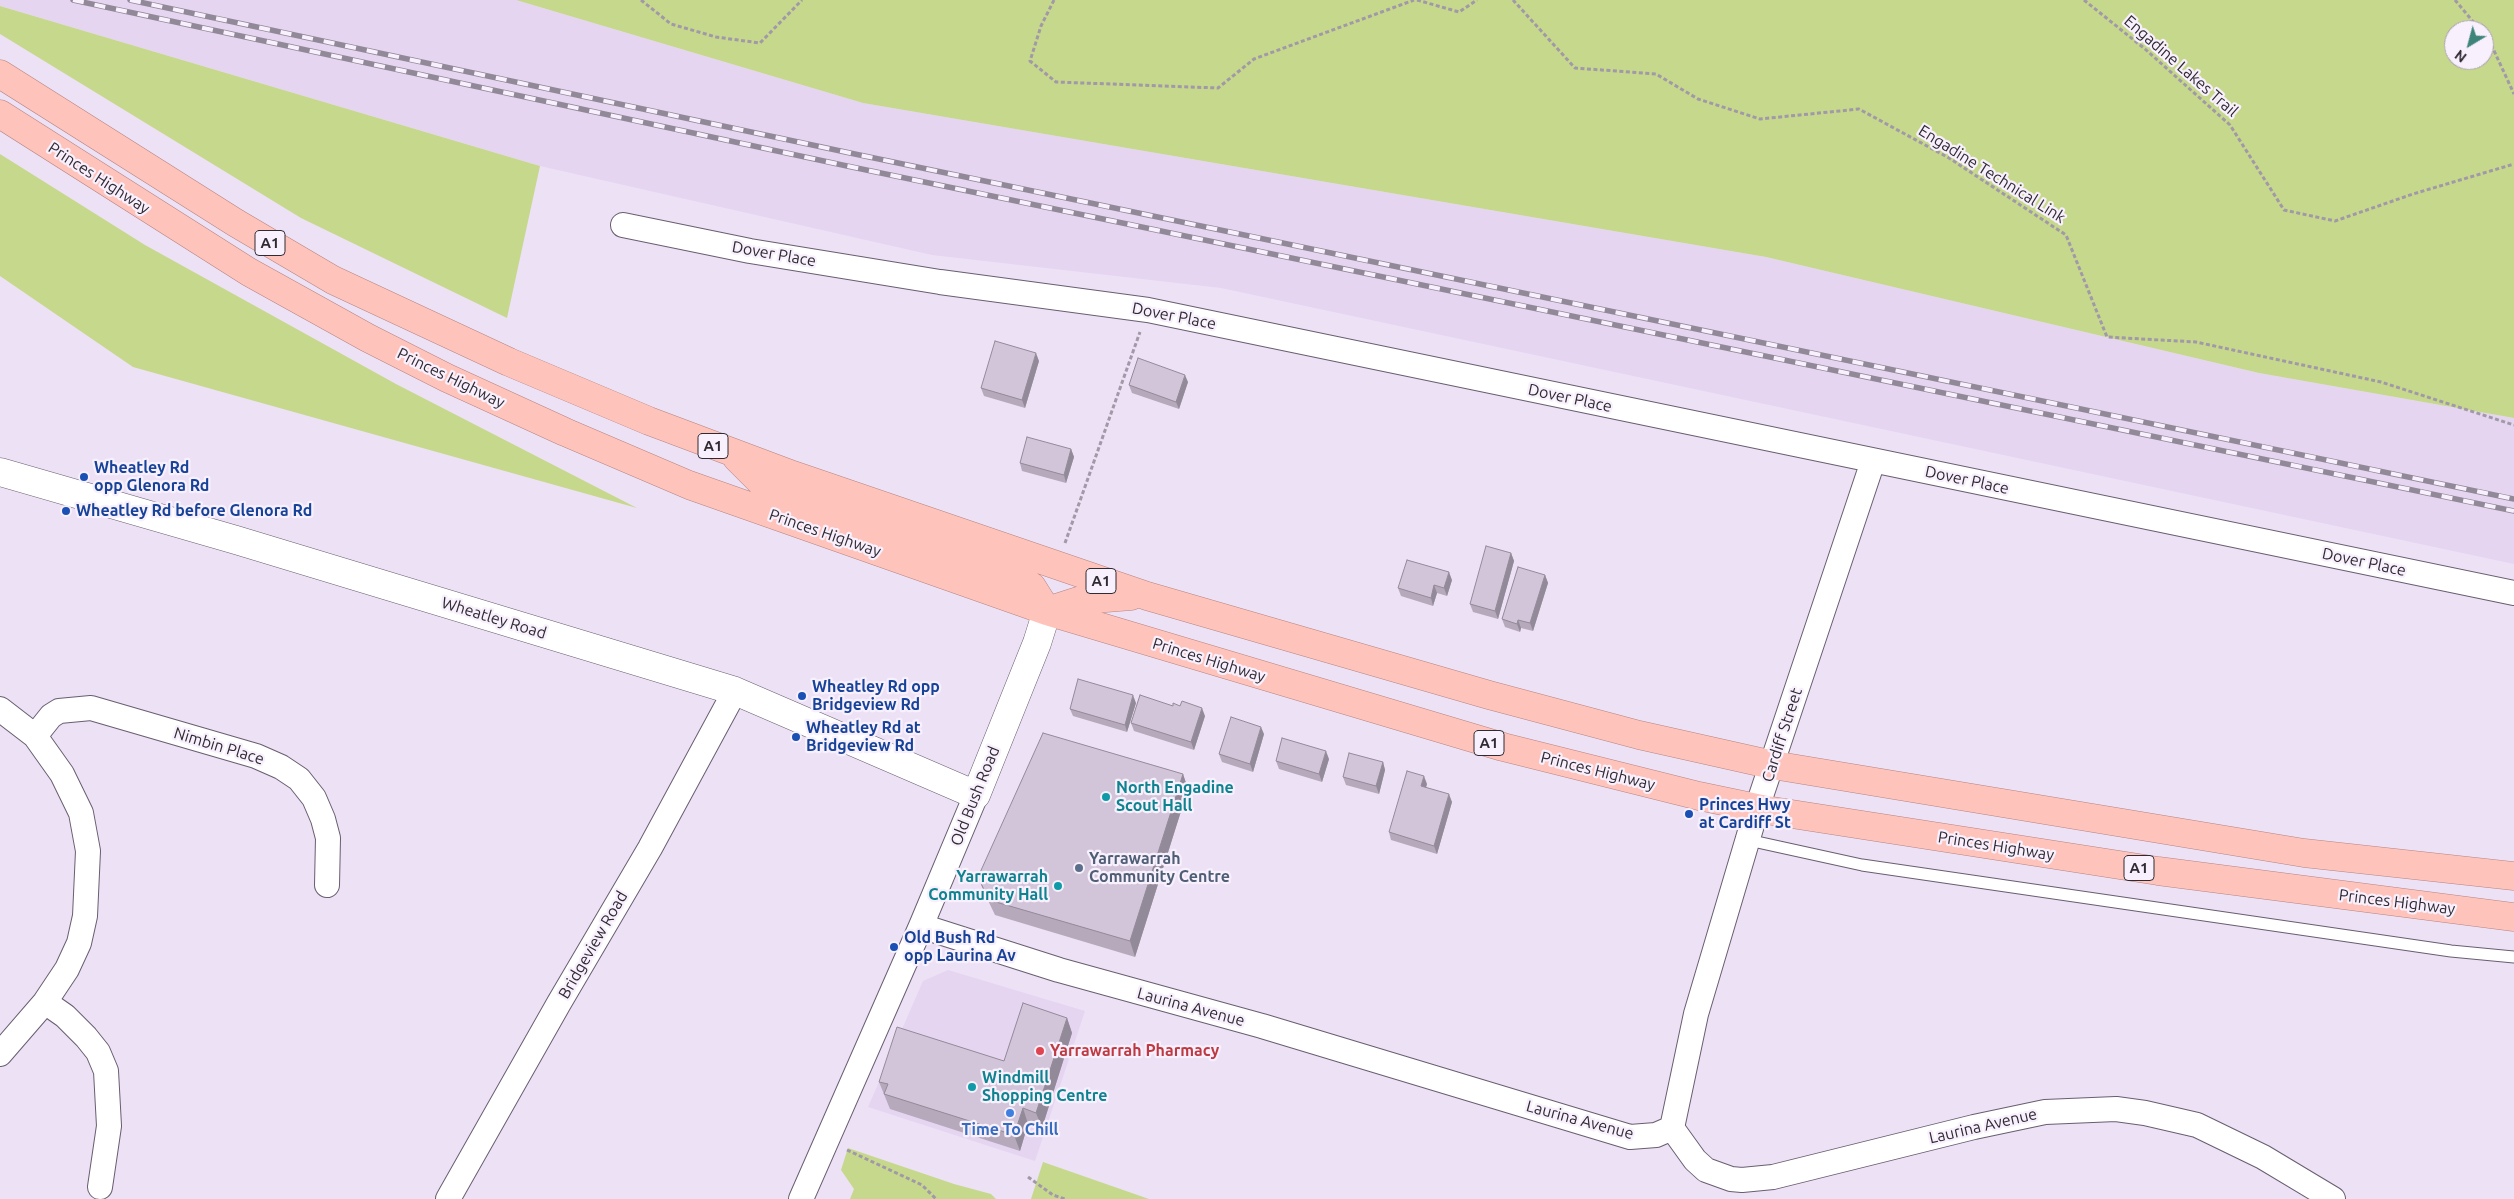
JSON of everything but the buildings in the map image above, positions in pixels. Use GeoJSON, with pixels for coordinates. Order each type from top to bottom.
{"type":"FeatureCollection","features":[{"type":"Feature","properties":{"kind":"highway","name":"Princes Highway"},"geometry":{"type":"LineString","coordinates":[[0,74],[227,218],[333,280],[389,308],[576,392],[733,453],[985,543],[1146,596],[1489,695],[1639,735],[1773,765],[2304,854],[2514,876]]}},
{"type":"Feature","properties":{"kind":"highway","name":"Princes Highway"},"geometry":{"type":"LineString","coordinates":[[0,114],[248,272],[368,338],[448,378],[565,432],[690,484],[1047,611],[1503,747],[1699,796],[1758,808],[2158,871],[2514,917]]}},
{"type":"Feature","properties":{"kind":"highway"},"geometry":{"type":"LineString","coordinates":[[733,453],[766,486],[784,496],[1018,577],[1032,587],[1047,611],[1081,600],[1146,596]]}},
{"type":"Feature","properties":{"kind":"street","name":"Dover Place"},"geometry":{"type":"LineString","coordinates":[[623,224],[750,250],[921,278],[1148,310],[2514,593]]}},
{"type":"Feature","properties":{"kind":"street","name":"Cardiff Street"},"geometry":{"type":"LineString","coordinates":[[1672,1128],[1696,1014],[1748,840],[1818,622],[1873,461]]}},
{"type":"Feature","properties":{"kind":"street","name":"Wheatley Road"},"geometry":{"type":"LineString","coordinates":[[0,472],[236,540],[735,691],[976,795]]}},
{"type":"Feature","properties":{"kind":"street","name":"Old Bush Road"},"geometry":{"type":"LineString","coordinates":[[800,1199],[922,926],[1037,643],[1047,611]]}},
{"type":"Feature","properties":{"kind":"street","name":"Bridgeview Road"},"geometry":{"type":"LineString","coordinates":[[448,1199],[559,1002],[650,848],[735,691]]}},
{"type":"Feature","properties":{"kind":"street","name":"Nimbin Place"},"geometry":{"type":"LineString","coordinates":[[35,736],[51,716],[59,711],[92,708],[256,756],[281,767],[299,779],[314,798],[323,819],[328,838],[327,885]]}},
{"type":"Feature","properties":{"kind":"street"},"geometry":{"type":"LineString","coordinates":[[0,709],[35,736],[62,774],[81,813],[88,851],[85,916],[79,943],[67,969],[45,1002],[0,1054]]}},
{"type":"Feature","properties":{"kind":"street","name":"Laurina Avenue"},"geometry":{"type":"LineString","coordinates":[[922,926],[1059,970],[1262,1026],[1630,1137],[1656,1135],[1672,1128],[1683,1146],[1706,1170],[1731,1179],[1742,1180],[1773,1177],[1964,1129],[2046,1112],[2116,1109],[2146,1113],[2197,1125],[2263,1157],[2333,1199]]}},
{"type":"Feature","properties":{"kind":"street"},"geometry":{"type":"LineString","coordinates":[[45,1002],[66,1016],[86,1037],[98,1052],[106,1072],[109,1126],[100,1186]]}},
{"type":"Feature","properties":{"kind":"lane"},"geometry":{"type":"LineString","coordinates":[[1748,840],[1872,866],[2432,948],[2514,958]]}},
{"type":"Feature","properties":{"kind":"path"},"geometry":{"type":"LineString","coordinates":[[642,0],[671,24],[716,37],[760,43],[802,0]]}},
{"type":"Feature","properties":{"kind":"path"},"geometry":{"type":"LineString","coordinates":[[1054,0],[1041,26],[1030,61],[1056,82],[1218,88],[1254,59],[1415,0],[1459,12],[1477,0]]}},
{"type":"Feature","properties":{"kind":"path","name":"Engadine Technical Link"},"geometry":{"type":"LineString","coordinates":[[1513,0],[1575,68],[1656,74],[1698,99],[1760,119],[1859,110],[1950,158],[2066,234],[2107,337],[2196,342],[2381,382],[2514,425]]}},
{"type":"Feature","properties":{"kind":"path","name":"Engadine Lakes Trail"},"geometry":{"type":"LineString","coordinates":[[2084,0],[2145,49],[2230,125],[2284,210],[2335,221],[2413,194],[2514,164]]}},
{"type":"Feature","properties":{"kind":"path"},"geometry":{"type":"LineString","coordinates":[[2455,0],[2472,20]]}},
{"type":"Feature","properties":{"kind":"path"},"geometry":{"type":"LineString","coordinates":[[2494,51],[2514,94]]}},
{"type":"Feature","properties":{"kind":"path"},"geometry":{"type":"LineString","coordinates":[[1062,550],[1148,310]]}},
{"type":"Feature","properties":{"kind":"path"},"geometry":{"type":"LineString","coordinates":[[843,1148],[922,1185],[936,1199]]}},
{"type":"Feature","properties":{"kind":"path"},"geometry":{"type":"LineString","coordinates":[[1028,1177],[1053,1195],[1064,1199]]}},
{"type":"Feature","properties":{"kind":"shaded area"},"geometry":{"type":"Polygon","coordinates":[[[0,0],[516,0],[863,103],[1766,257],[2259,373],[2514,418],[2514,564],[1221,288],[932,255],[540,166],[0,6],[0,0]]]}},
{"type":"Feature","properties":{"kind":"shaded area"},"geometry":{"type":"Polygon","coordinates":[[[948,970],[1085,1011],[1035,1161],[868,1107],[923,981],[948,970]]]}},
{"type":"Feature","properties":{"kind":"green space"},"geometry":{"type":"Polygon","coordinates":[[[516,0],[2514,0],[2514,418],[2259,373],[1766,257],[863,103],[516,0]]]}},
{"type":"Feature","properties":{"kind":"green space"},"geometry":{"type":"Polygon","coordinates":[[[0,6],[540,166],[507,318],[301,218],[0,34],[0,6]]]}},
{"type":"Feature","properties":{"kind":"green space"},"geometry":{"type":"Polygon","coordinates":[[[0,154],[145,245],[396,384],[637,508],[133,367],[0,276],[0,154]]]}},
{"type":"Feature","properties":{"kind":"green space"},"geometry":{"type":"Polygon","coordinates":[[[848,1148],[954,1184],[991,1194],[996,1199],[850,1199],[854,1189],[841,1170],[848,1148]]]}},
{"type":"Feature","properties":{"kind":"green space"},"geometry":{"type":"Polygon","coordinates":[[[1043,1162],[1149,1199],[1031,1199],[1043,1162]]]}},
{"type":"Feature","properties":{"kind":"railway"},"geometry":{"type":"LineString","coordinates":[[73,0],[847,166],[2514,511]]}},
{"type":"Feature","properties":{"kind":"railway"},"geometry":{"type":"LineString","coordinates":[[130,0],[850,153],[2514,499]]}},
{"type":"Feature","properties":{"kind":"place","name":"Wheatley Rd opp Glenora Rd"},"geometry":{"type":"Point","coordinates":[84,477]}},
{"type":"Feature","properties":{"kind":"place","name":"Wheatley Rd before Glenora Rd"},"geometry":{"type":"Point","coordinates":[66,511]}},
{"type":"Feature","properties":{"kind":"place","name":"Wheatley Rd opp Bridgeview Rd"},"geometry":{"type":"Point","coordinates":[802,696]}},
{"type":"Feature","properties":{"kind":"place","name":"Wheatley Rd at Bridgeview Rd"},"geometry":{"type":"Point","coordinates":[796,737]}},
{"type":"Feature","properties":{"kind":"place","name":"North Engadine Scout Hall"},"geometry":{"type":"Point","coordinates":[1106,797]}},
{"type":"Feature","properties":{"kind":"place","name":"Princes Hwy at Cardiff St"},"geometry":{"type":"Point","coordinates":[1689,814]}},
{"type":"Feature","properties":{"kind":"place","name":"Yarrawarrah Community Centre"},"geometry":{"type":"Point","coordinates":[1079,868]}},
{"type":"Feature","properties":{"kind":"place","name":"Yarrawarrah Community Hall"},"geometry":{"type":"Point","coordinates":[1058,886]}},
{"type":"Feature","properties":{"kind":"place","name":"Old Bush Rd opp Laurina Av"},"geometry":{"type":"Point","coordinates":[894,947]}},
{"type":"Feature","properties":{"kind":"place","name":"Yarrawarrah Pharmacy"},"geometry":{"type":"Point","coordinates":[1040,1051]}},
{"type":"Feature","properties":{"kind":"place","name":"Windmill Shopping Centre"},"geometry":{"type":"Point","coordinates":[972,1087]}},
{"type":"Feature","properties":{"kind":"place","name":"Time To Chill"},"geometry":{"type":"Point","coordinates":[1010,1113]}}]}
